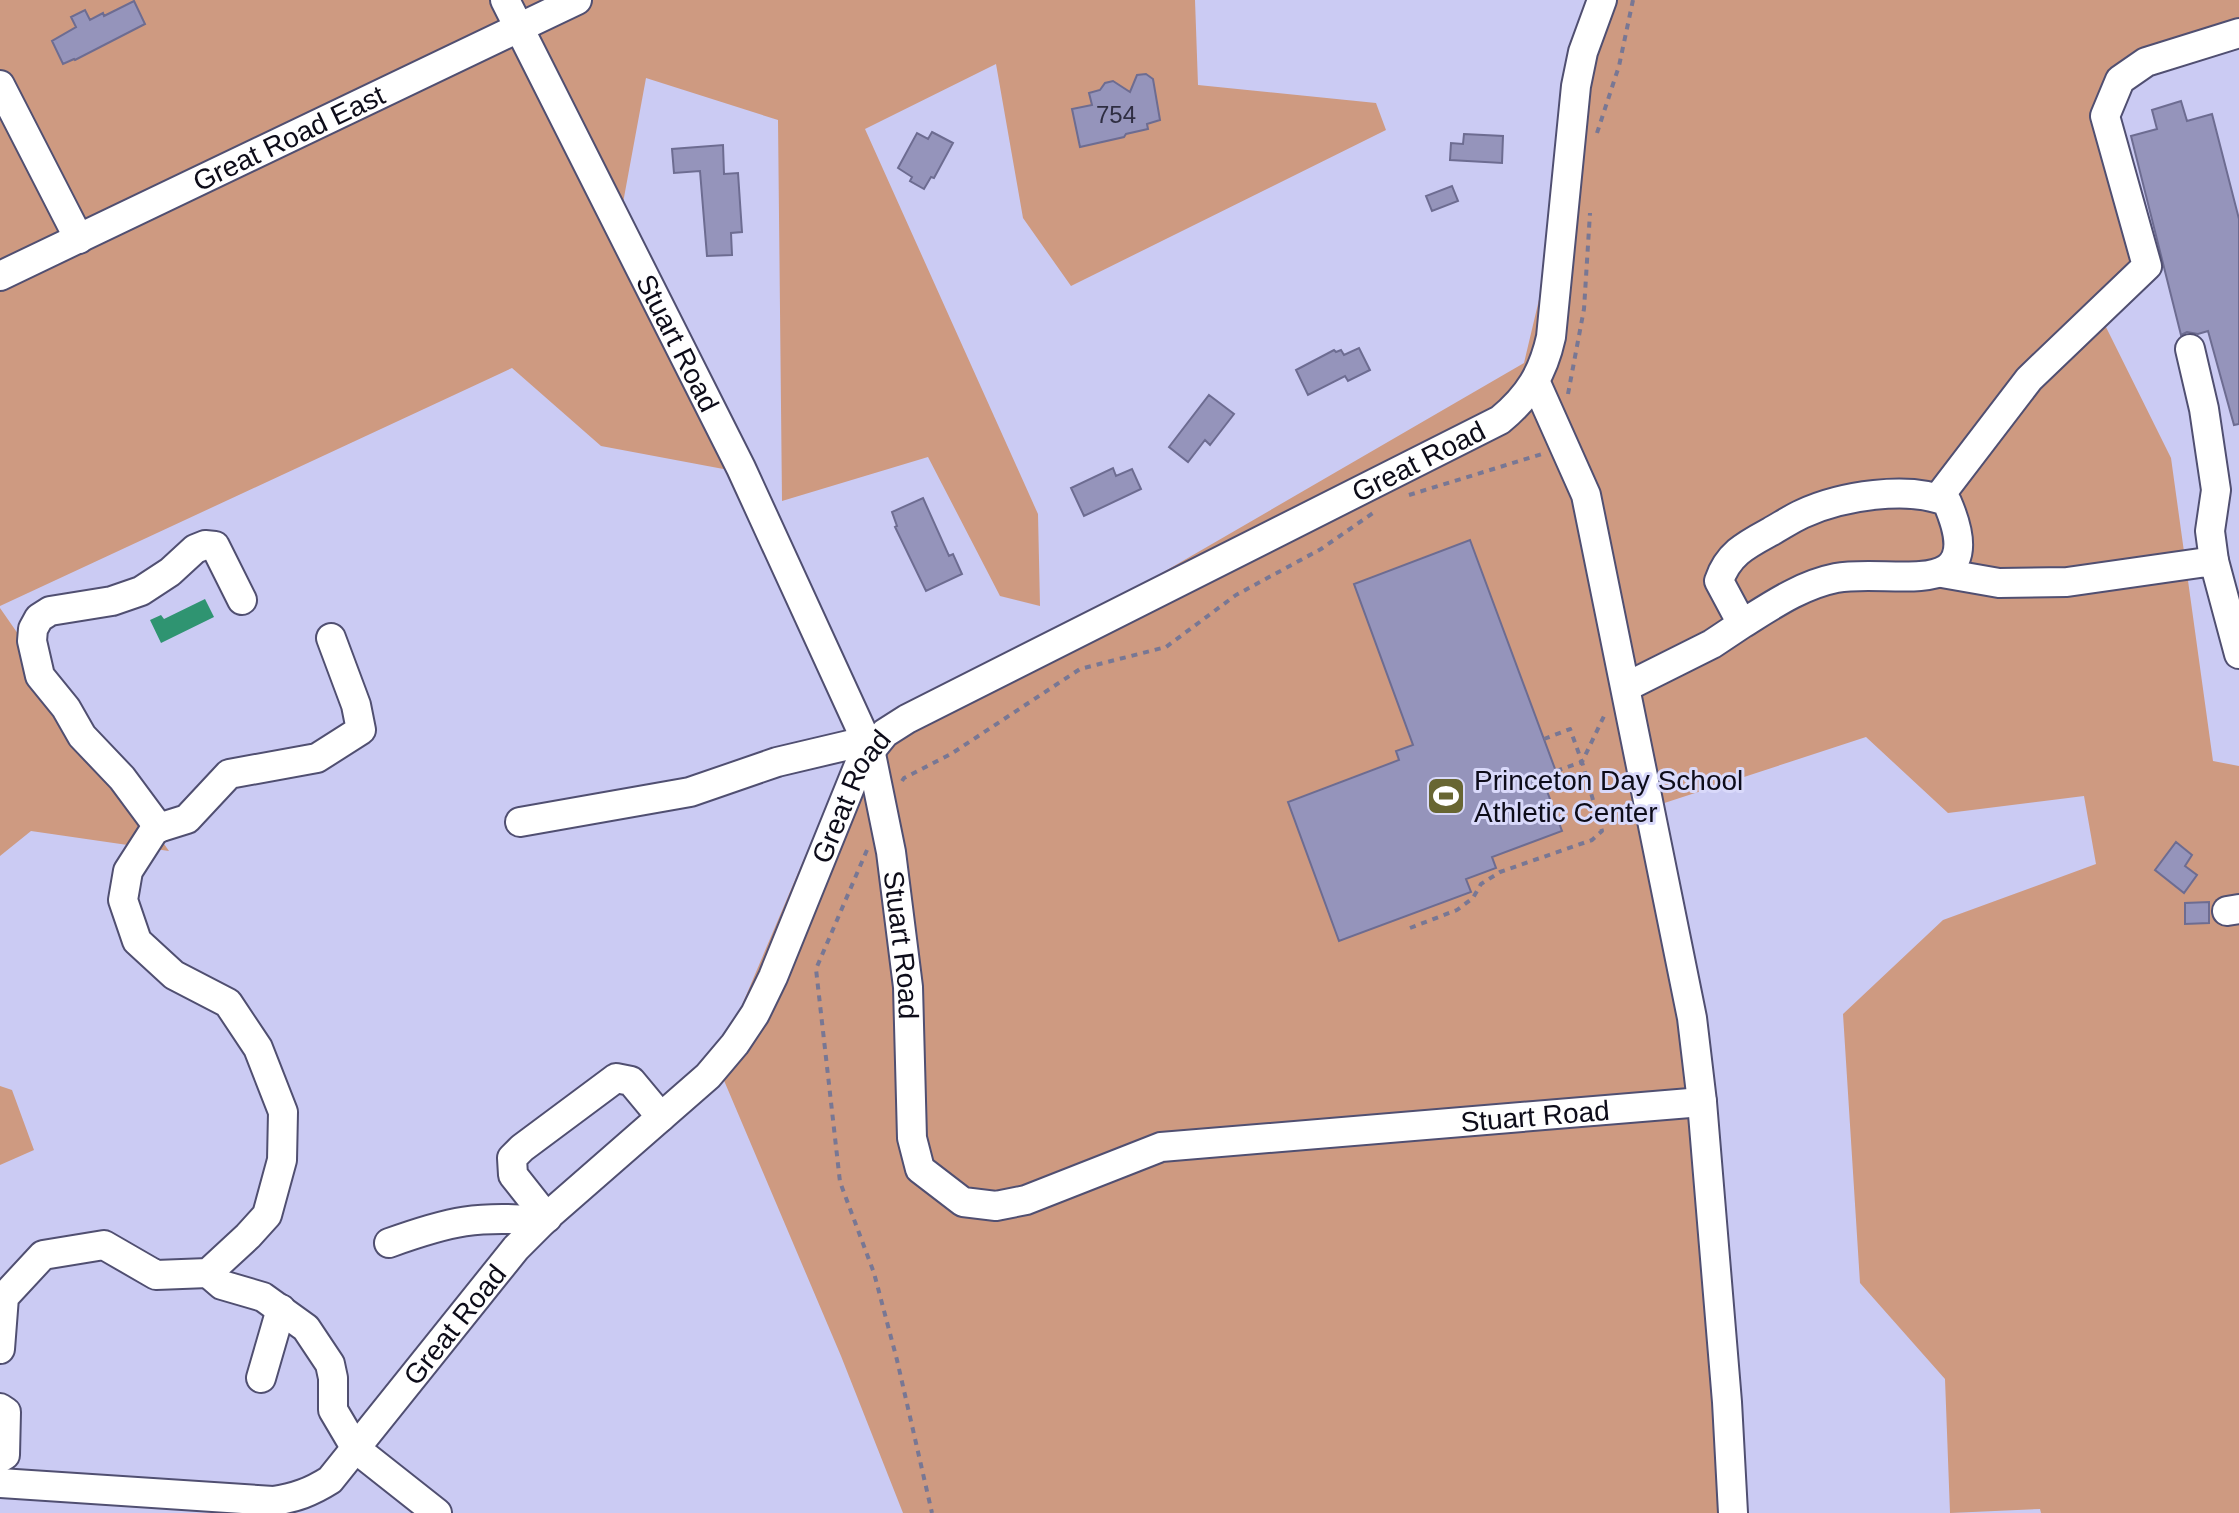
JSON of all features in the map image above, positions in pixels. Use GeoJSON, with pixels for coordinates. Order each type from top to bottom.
{"type":"FeatureCollection","features":[{"type":"Feature","properties":{"kind":"street","name":"Stuart Road"},"geometry":{"type":"LineString","coordinates":[[505,0],[741,468],[868,745],[884,817],[908,987],[912,1138],[920,1169],[963,1202],[996,1206],[1026,1200],[1161,1147],[1702,1102]]}},
{"type":"Feature","properties":{"kind":"street","name":"Great Road East"},"geometry":{"type":"LineString","coordinates":[[0,276],[577,0]]}},
{"type":"Feature","properties":{"kind":"street","name":"Great Road"},"geometry":{"type":"LineString","coordinates":[[0,1483],[175,1504],[294,1498],[330,1480],[516,1248],[708,1076],[735,1044],[755,1014],[773,977],[868,745],[907,719],[1500,420],[1520,404],[1536,383],[1551,337],[1576,86],[1583,52],[1602,0]]}},
{"type":"Feature","properties":{"kind":"street"},"geometry":{"type":"LineString","coordinates":[[1938,498],[2029,379],[2147,266],[2105,116],[2120,80],[2146,62],[2239,33]]}},
{"type":"Feature","properties":{"kind":"street"},"geometry":{"type":"LineString","coordinates":[[0,85],[79,239]]}},
{"type":"Feature","properties":{"kind":"street"},"geometry":{"type":"LineString","coordinates":[[2190,349],[2204,409],[2216,490],[2210,531],[2214,561],[2239,654]]}},
{"type":"Feature","properties":{"kind":"street"},"geometry":{"type":"LineString","coordinates":[[1536,383],[1586,495],[1692,1018],[1727,1402],[1733,1513]]}},
{"type":"Feature","properties":{"kind":"street"},"geometry":{"type":"LineString","coordinates":[[1742,624],[1719,581],[1724,566],[1736,551],[1804,512],[1857,497],[1916,493],[1947,502],[1955,520],[1959,544],[1955,561],[1942,573]]}},
{"type":"Feature","properties":{"kind":"street"},"geometry":{"type":"LineString","coordinates":[[159,828],[122,778],[82,736],[66,708],[40,676],[32,641],[33,629],[39,618],[50,611],[112,601],[141,591],[170,572],[195,549],[205,545],[215,546],[242,600]]}},
{"type":"Feature","properties":{"kind":"street"},"geometry":{"type":"LineString","coordinates":[[1626,687],[1712,644],[1807,586],[1832,579],[1855,575],[1922,577],[1942,573],[1999,583],[2067,582],[2214,561]]}},
{"type":"Feature","properties":{"kind":"street"},"geometry":{"type":"LineString","coordinates":[[0,1349],[4,1297],[43,1255],[104,1245],[156,1275],[208,1273],[267,1215],[282,1160],[283,1112],[258,1048],[228,1003],[174,975],[137,941],[123,900],[128,871],[155,829],[187,819],[229,774],[317,758],[361,730],[356,705],[331,638]]}},
{"type":"Feature","properties":{"kind":"street"},"geometry":{"type":"LineString","coordinates":[[520,822],[690,792],[777,762],[868,745]]}},
{"type":"Feature","properties":{"kind":"street"},"geometry":{"type":"LineString","coordinates":[[545,1219],[513,1175],[512,1158],[522,1148],[616,1078],[631,1081],[661,1117]]}},
{"type":"Feature","properties":{"kind":"street"},"geometry":{"type":"LineString","coordinates":[[389,1243],[434,1226],[468,1219],[545,1219]]}},
{"type":"Feature","properties":{"kind":"street"},"geometry":{"type":"LineString","coordinates":[[208,1273],[222,1285],[263,1297],[306,1328],[330,1364],[333,1410],[356,1449],[437,1513]]}},
{"type":"Feature","properties":{"kind":"street"},"geometry":{"type":"LineString","coordinates":[[261,1378],[281,1309]]}},
{"type":"Feature","properties":{"kind":"street"},"geometry":{"type":"LineString","coordinates":[[0,1408],[6,1412],[5,1455],[0,1458]]}},
{"type":"Feature","properties":{"kind":"path"},"geometry":{"type":"LineString","coordinates":[[1594,143],[1619,66],[1633,0]]}},
{"type":"Feature","properties":{"kind":"path"},"geometry":{"type":"LineString","coordinates":[[1568,395],[1584,309],[1590,211]]}},
{"type":"Feature","properties":{"kind":"path"},"geometry":{"type":"LineString","coordinates":[[1406,496],[1541,456],[1560,439]]}},
{"type":"Feature","properties":{"kind":"path"},"geometry":{"type":"LineString","coordinates":[[932,1513],[874,1273],[840,1182],[816,969],[865,853],[904,778],[951,754],[1080,669],[1166,647],[1236,595],[1321,549],[1380,508]]}},
{"type":"Feature","properties":{"kind":"path"},"geometry":{"type":"LineString","coordinates":[[1556,771],[1582,762],[1612,699],[1626,687]]}},
{"type":"Feature","properties":{"kind":"path"},"geometry":{"type":"LineString","coordinates":[[1410,928],[1457,910],[1473,898],[1481,884],[1500,872],[1592,840],[1602,831],[1570,729],[1544,739]]}},
{"type":"Feature","properties":{"kind":"shaded area"},"geometry":{"type":"Polygon","coordinates":[[[0,0],[1195,0],[1198,85],[1376,103],[1386,130],[1071,286],[1023,218],[996,64],[865,129],[1038,514],[1040,606],[1000,596],[928,457],[782,501],[778,120],[646,78],[618,230],[750,474],[601,446],[512,368],[0,606],[0,0]]]}},
{"type":"Feature","properties":{"kind":"shaded area"},"geometry":{"type":"Polygon","coordinates":[[[1610,0],[2239,0],[2239,25],[2115,68],[2108,107],[2147,269],[2100,315],[2171,458],[2213,761],[2239,766],[2239,1513],[2041,1513],[2040,1509],[1950,1513],[1945,1379],[1860,1283],[1843,1014],[1943,920],[2096,864],[2084,796],[1948,813],[1866,737],[1646,809],[1682,937],[1723,1513],[903,1513],[841,1356],[717,1064],[848,755],[1524,363],[1610,0]]]}},
{"type":"Feature","properties":{"kind":"shaded area"},"geometry":{"type":"Polygon","coordinates":[[[205,599],[214,617],[161,643],[150,620],[161,615],[164,619],[205,599]]]}},
{"type":"Feature","properties":{"kind":"shaded area"},"geometry":{"type":"Polygon","coordinates":[[[0,608],[169,851],[31,831],[0,856],[0,608]]]}},
{"type":"Feature","properties":{"kind":"shaded area"},"geometry":{"type":"Polygon","coordinates":[[[0,1086],[12,1090],[34,1150],[0,1165],[0,1086]]]}},
{"type":"Feature","properties":{"kind":"building"},"geometry":{"type":"Polygon","coordinates":[[[134,1],[145,24],[63,64],[52,41],[76,27],[71,17],[85,10],[90,20],[134,1]]]}},
{"type":"Feature","properties":{"kind":"building"},"geometry":{"type":"Polygon","coordinates":[[[1146,74],[1153,79],[1160,120],[1147,124],[1148,129],[1080,147],[1072,109],[1092,105],[1089,93],[1100,90],[1105,83],[1113,81],[1130,92],[1137,75],[1146,74]]]}},
{"type":"Feature","properties":{"kind":"building"},"geometry":{"type":"Polygon","coordinates":[[[2181,101],[2187,121],[2212,114],[2239,219],[2239,424],[2234,425],[2208,331],[2181,335],[2131,136],[2157,129],[2152,110],[2181,101]]]}},
{"type":"Feature","properties":{"kind":"building"},"geometry":{"type":"Polygon","coordinates":[[[932,132],[953,143],[934,178],[931,177],[924,189],[910,181],[912,177],[898,168],[917,133],[928,139],[932,132]]]}},
{"type":"Feature","properties":{"kind":"building"},"geometry":{"type":"Polygon","coordinates":[[[1464,134],[1503,136],[1502,163],[1450,160],[1451,143],[1463,144],[1464,134]]]}},
{"type":"Feature","properties":{"kind":"building"},"geometry":{"type":"Polygon","coordinates":[[[723,145],[724,174],[738,173],[742,232],[731,233],[732,255],[707,256],[700,171],[674,173],[672,149],[723,145]]]}},
{"type":"Feature","properties":{"kind":"building"},"geometry":{"type":"Polygon","coordinates":[[[1452,186],[1458,201],[1432,211],[1426,196],[1452,186]]]}},
{"type":"Feature","properties":{"kind":"building"},"geometry":{"type":"Polygon","coordinates":[[[1359,348],[1370,370],[1348,381],[1345,376],[1308,395],[1296,370],[1334,350],[1341,350],[1344,355],[1359,348]]]}},
{"type":"Feature","properties":{"kind":"building"},"geometry":{"type":"Polygon","coordinates":[[[1209,395],[1234,414],[1210,445],[1205,440],[1188,462],[1169,447],[1209,395]]]}},
{"type":"Feature","properties":{"kind":"building"},"geometry":{"type":"Polygon","coordinates":[[[1113,468],[1116,476],[1132,469],[1141,489],[1084,516],[1071,488],[1113,468]]]}},
{"type":"Feature","properties":{"kind":"building"},"geometry":{"type":"Polygon","coordinates":[[[923,498],[949,556],[953,554],[962,574],[926,591],[895,527],[892,512],[923,498]]]}},
{"type":"Feature","properties":{"kind":"building"},"geometry":{"type":"Polygon","coordinates":[[[1470,540],[1558,777],[1544,783],[1562,831],[1492,857],[1496,868],[1466,879],[1471,892],[1339,941],[1288,802],[1399,760],[1396,751],[1413,745],[1354,584],[1470,540]]]}},
{"type":"Feature","properties":{"kind":"building"},"geometry":{"type":"Polygon","coordinates":[[[2176,842],[2192,855],[2185,866],[2197,875],[2184,893],[2155,870],[2176,842]]]}},
{"type":"Feature","properties":{"kind":"building"},"geometry":{"type":"Polygon","coordinates":[[[2209,902],[2209,923],[2185,924],[2185,903],[2209,902]]]}},
{"type":"Feature","properties":{"kind":"place","name":"Princeton Day School Athletic Center"},"geometry":{"type":"Point","coordinates":[1446,796]}}]}
